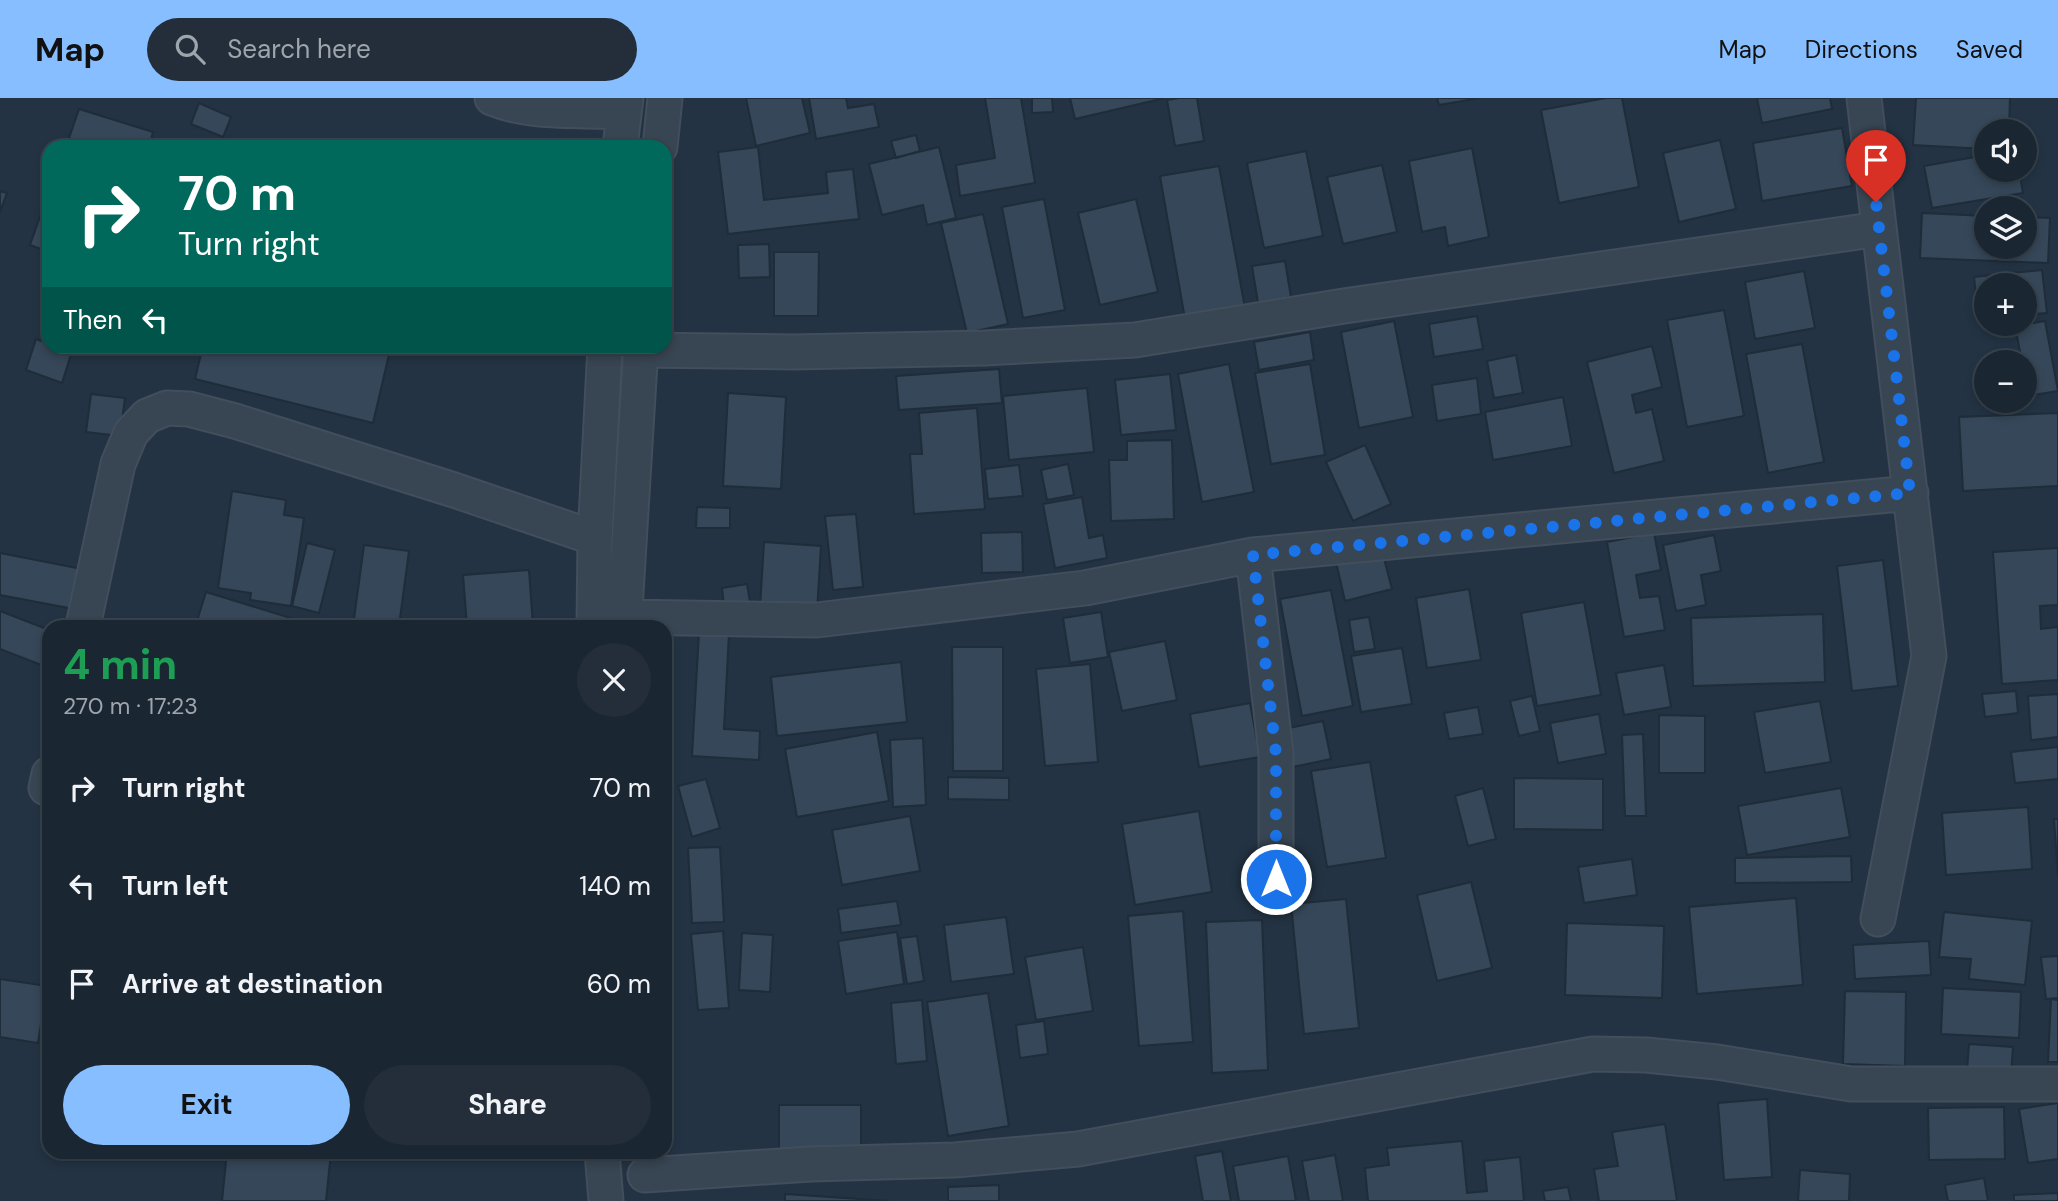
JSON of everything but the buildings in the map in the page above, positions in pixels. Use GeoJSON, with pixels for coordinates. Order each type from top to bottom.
{"type":"FeatureCollection","features":[{"type":"Feature","properties":{"kind":"street"},"geometry":{"type":"LineString","coordinates":[[492,98],[514,107],[554,111],[625,105],[621,140]]}},
{"type":"Feature","properties":{"kind":"street"},"geometry":{"type":"LineString","coordinates":[[661,140],[665,98]]}},
{"type":"Feature","properties":{"kind":"street"},"geometry":{"type":"LineString","coordinates":[[1864,98],[1929,656],[1878,919]]}},
{"type":"Feature","properties":{"kind":"street"},"geometry":{"type":"LineString","coordinates":[[672,349],[794,352],[984,348],[1135,340],[1358,304],[1879,229]]}},
{"type":"Feature","properties":{"kind":"street"},"geometry":{"type":"LineString","coordinates":[[605,354],[595,538],[613,620]]}},
{"type":"Feature","properties":{"kind":"street"},"geometry":{"type":"LineString","coordinates":[[614,620],[640,354]]}},
{"type":"Feature","properties":{"kind":"street"},"geometry":{"type":"LineString","coordinates":[[84,620],[118,464],[131,433],[147,416],[167,408],[189,409],[235,421],[595,538]]}},
{"type":"Feature","properties":{"kind":"street"},"geometry":{"type":"LineString","coordinates":[[672,622],[817,620],[1085,588],[1253,555],[1910,493]]}},
{"type":"Feature","properties":{"kind":"street"},"geometry":{"type":"LineString","coordinates":[[1253,555],[1276,754],[1276,879]]}},
{"type":"Feature","properties":{"kind":"street"},"geometry":{"type":"LineString","coordinates":[[645,1176],[810,1164],[955,1160],[1079,1149],[1593,1054],[1646,1055],[1717,1062],[1851,1084],[2058,1084]]}},
{"type":"Feature","properties":{"kind":"street"},"geometry":{"type":"LineString","coordinates":[[603,1159],[606,1201]]}},
{"type":"Feature","properties":{"kind":"route"},"geometry":{"type":"LineString","coordinates":[[1276,879],[1276,754],[1253,555],[1910,493],[1876,202]]}}]}
